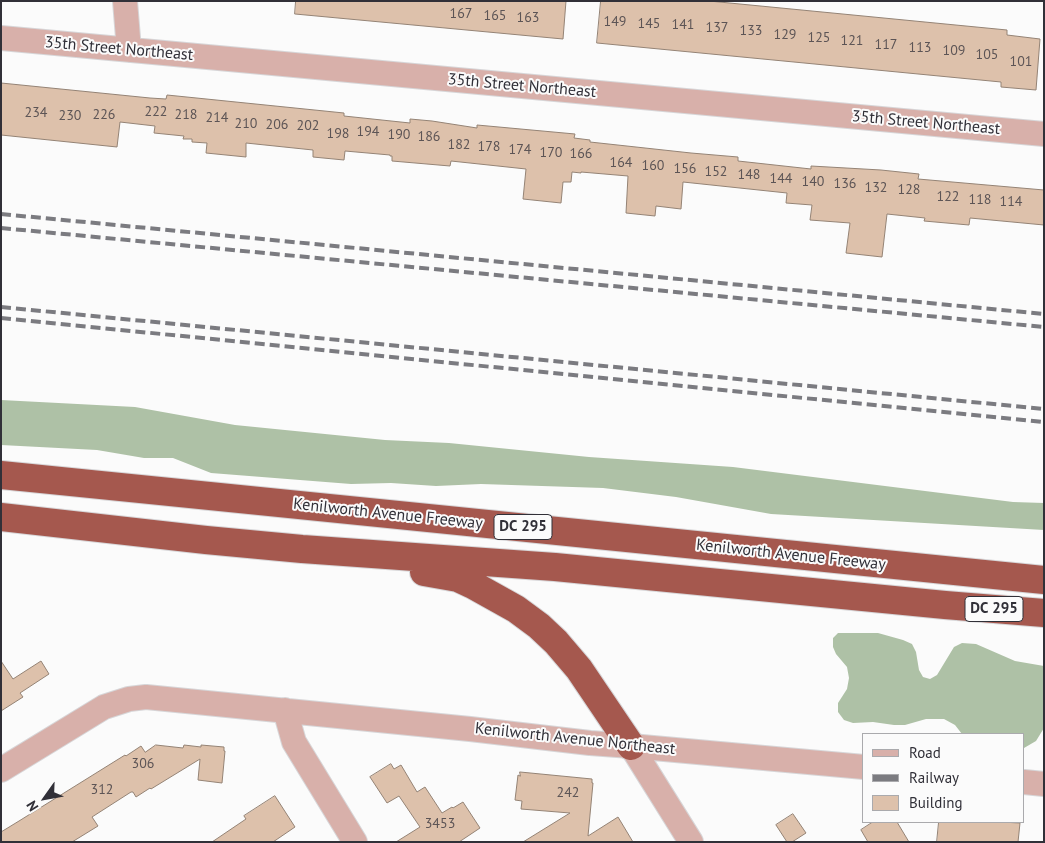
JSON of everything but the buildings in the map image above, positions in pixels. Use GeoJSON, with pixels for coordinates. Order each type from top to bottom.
{"type":"FeatureCollection","features":[{"type":"Feature","properties":{"kind":"highway","name":"Kenilworth Avenue Freeway"},"geometry":{"type":"LineString","coordinates":[[1,475],[1044,580]]}},
{"type":"Feature","properties":{"kind":"highway","name":"Kenilworth Avenue Freeway"},"geometry":{"type":"LineString","coordinates":[[1,517],[302,549],[555,567],[945,605]]}},
{"type":"Feature","properties":{"kind":"highway"},"geometry":{"type":"LineString","coordinates":[[302,549],[458,578],[488,592],[530,619],[556,642],[580,669],[631,746]]}},
{"type":"Feature","properties":{"kind":"highway"},"geometry":{"type":"LineString","coordinates":[[945,605],[1044,621]]}},
{"type":"Feature","properties":{"kind":"highway","name":"DC 295"},"geometry":{"type":"LineString","coordinates":[[945,605],[1044,613]]}},
{"type":"Feature","properties":{"kind":"street"},"geometry":{"type":"LineString","coordinates":[[126,1],[129,50]]}},
{"type":"Feature","properties":{"kind":"street","name":"35th Street Northeast"},"geometry":{"type":"LineString","coordinates":[[1,38],[1044,134]]}},
{"type":"Feature","properties":{"kind":"street","name":"Kenilworth Avenue Northeast"},"geometry":{"type":"LineString","coordinates":[[1,770],[104,707],[129,699],[146,697],[483,730],[590,743],[862,767]]}},
{"type":"Feature","properties":{"kind":"street"},"geometry":{"type":"LineString","coordinates":[[286,710],[294,742],[355,842]]}},
{"type":"Feature","properties":{"kind":"street"},"geometry":{"type":"LineString","coordinates":[[631,746],[691,842]]}},
{"type":"Feature","properties":{"kind":"street"},"geometry":{"type":"LineString","coordinates":[[1025,782],[1044,784]]}},
{"type":"Feature","properties":{"kind":"green space"},"geometry":{"type":"Polygon","coordinates":[[[1,400],[135,407],[235,425],[385,440],[449,443],[589,457],[733,467],[1013,502],[1044,503],[1044,530],[771,514],[676,497],[603,488],[481,484],[436,486],[391,483],[351,484],[211,473],[173,458],[144,458],[97,450],[1,445],[1,400]]]}},
{"type":"Feature","properties":{"kind":"green space"},"geometry":{"type":"Polygon","coordinates":[[[838,633],[878,633],[903,640],[912,644],[916,652],[919,670],[923,677],[930,679],[937,675],[954,647],[962,643],[976,644],[1015,661],[1044,666],[1044,728],[1036,741],[1025,747],[1025,733],[961,733],[955,725],[944,719],[926,719],[905,725],[873,722],[853,723],[844,720],[838,712],[838,703],[847,689],[849,678],[847,667],[836,654],[833,647],[833,638],[838,633]]]}},
{"type":"Feature","properties":{"kind":"railway"},"geometry":{"type":"LineString","coordinates":[[1,214],[1044,314]]}},
{"type":"Feature","properties":{"kind":"railway"},"geometry":{"type":"LineString","coordinates":[[1,228],[1044,327]]}},
{"type":"Feature","properties":{"kind":"railway"},"geometry":{"type":"LineString","coordinates":[[1,307],[1044,409]]}},
{"type":"Feature","properties":{"kind":"railway"},"geometry":{"type":"LineString","coordinates":[[1,318],[1044,422]]}}]}
